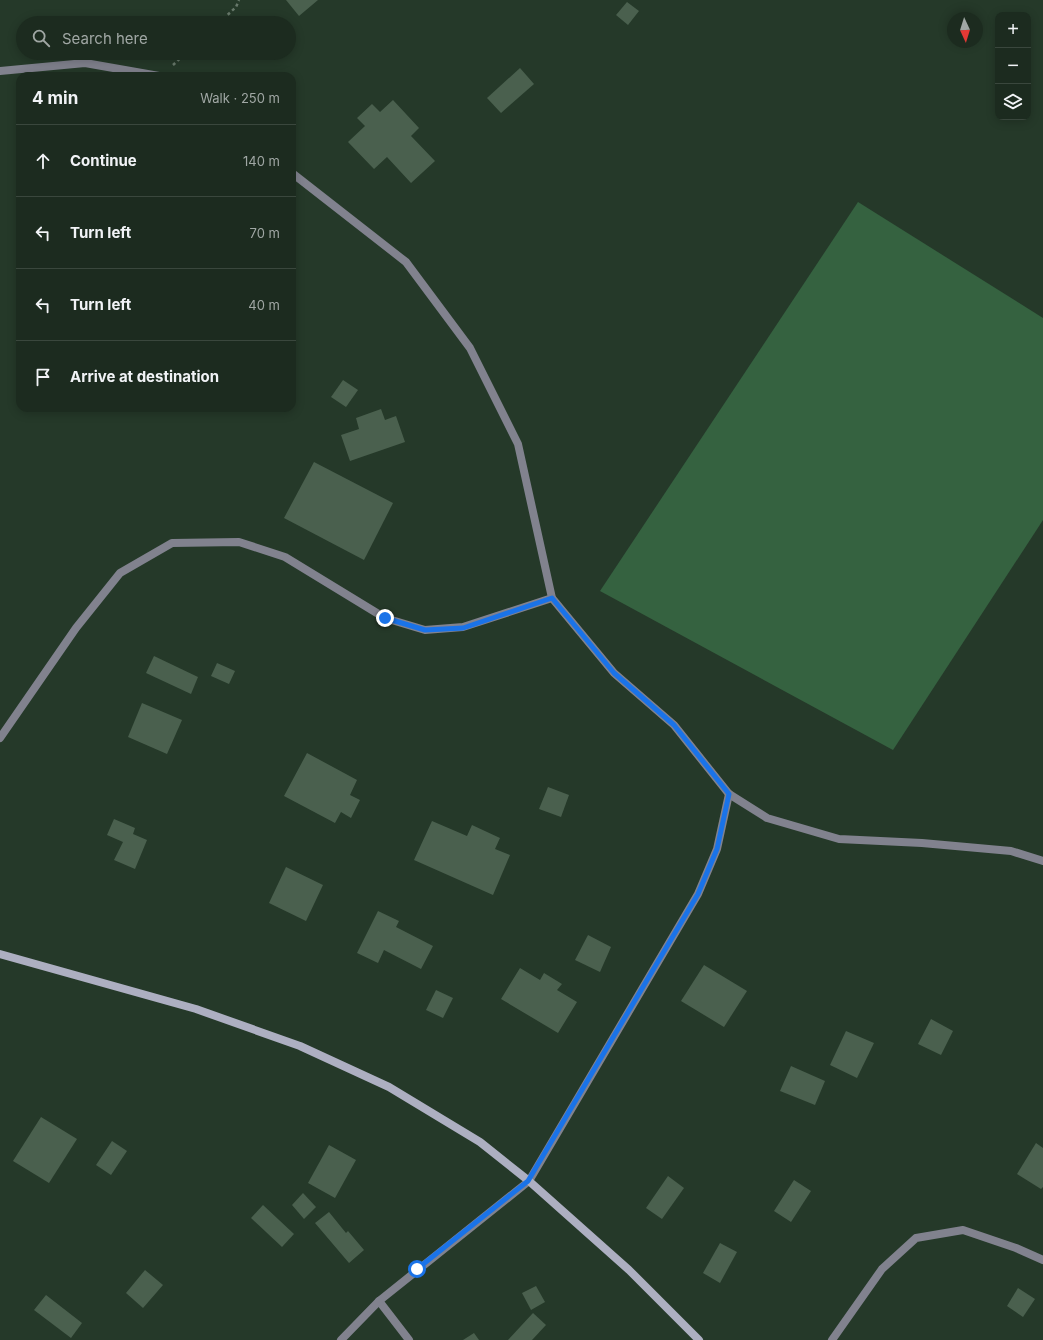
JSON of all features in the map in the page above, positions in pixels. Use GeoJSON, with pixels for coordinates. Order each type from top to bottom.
{"type":"FeatureCollection","features":[{"type":"Feature","properties":{"kind":"street"},"geometry":{"type":"LineString","coordinates":[[0,71],[84,63],[137,72]]}},
{"type":"Feature","properties":{"kind":"street"},"geometry":{"type":"LineString","coordinates":[[296,176],[406,262],[470,348],[518,444],[552,598],[614,673],[674,725],[729,794],[767,818],[838,839],[1011,851],[1043,862]]}},
{"type":"Feature","properties":{"kind":"street"},"geometry":{"type":"LineString","coordinates":[[0,738],[76,628],[120,573],[172,543],[239,542],[285,557],[385,618],[425,630],[463,628],[552,598]]}},
{"type":"Feature","properties":{"kind":"street"},"geometry":{"type":"LineString","coordinates":[[341,1340],[379,1301],[528,1181],[698,894],[717,849],[729,794]]}},
{"type":"Feature","properties":{"kind":"street"},"geometry":{"type":"LineString","coordinates":[[0,954],[196,1009],[300,1046],[389,1087],[480,1142],[528,1181],[629,1270],[699,1340]]}},
{"type":"Feature","properties":{"kind":"street"},"geometry":{"type":"LineString","coordinates":[[832,1340],[882,1268],[916,1238],[963,1230],[1016,1248],[1043,1260]]}},
{"type":"Feature","properties":{"kind":"street"},"geometry":{"type":"LineString","coordinates":[[379,1301],[409,1340]]}},
{"type":"Feature","properties":{"kind":"path"},"geometry":{"type":"LineString","coordinates":[[226,16],[236,7],[239,0]]}},
{"type":"Feature","properties":{"kind":"green space"},"geometry":{"type":"Polygon","coordinates":[[[858,202],[1043,318],[1043,520],[893,750],[600,591],[858,202]]]}},
{"type":"Feature","properties":{"kind":"building"},"geometry":{"type":"Polygon","coordinates":[[[286,0],[318,0],[299,16],[286,0]]]}},
{"type":"Feature","properties":{"kind":"building"},"geometry":{"type":"Polygon","coordinates":[[[627,2],[639,11],[628,25],[616,15],[627,2]]]}},
{"type":"Feature","properties":{"kind":"building"},"geometry":{"type":"Polygon","coordinates":[[[520,68],[534,84],[501,113],[487,98],[520,68]]]}},
{"type":"Feature","properties":{"kind":"building"},"geometry":{"type":"Polygon","coordinates":[[[393,100],[419,128],[411,136],[435,161],[411,183],[387,157],[374,169],[348,142],[365,126],[357,118],[372,104],[380,112],[393,100]]]}},
{"type":"Feature","properties":{"kind":"building"},"geometry":{"type":"Polygon","coordinates":[[[343,380],[358,390],[346,407],[331,397],[343,380]]]}},
{"type":"Feature","properties":{"kind":"building"},"geometry":{"type":"Polygon","coordinates":[[[381,409],[385,420],[396,416],[405,442],[350,461],[341,435],[359,429],[356,418],[381,409]]]}},
{"type":"Feature","properties":{"kind":"building"},"geometry":{"type":"Polygon","coordinates":[[[314,462],[393,503],[364,560],[284,518],[314,462]]]}},
{"type":"Feature","properties":{"kind":"building"},"geometry":{"type":"Polygon","coordinates":[[[154,656],[198,677],[191,694],[146,673],[154,656]]]}},
{"type":"Feature","properties":{"kind":"building"},"geometry":{"type":"Polygon","coordinates":[[[217,663],[235,671],[229,684],[211,676],[217,663]]]}},
{"type":"Feature","properties":{"kind":"building"},"geometry":{"type":"Polygon","coordinates":[[[142,703],[182,720],[167,754],[128,737],[142,703]]]}},
{"type":"Feature","properties":{"kind":"building"},"geometry":{"type":"Polygon","coordinates":[[[307,753],[357,780],[350,795],[360,800],[351,818],[341,812],[335,823],[284,796],[307,753]]]}},
{"type":"Feature","properties":{"kind":"building"},"geometry":{"type":"Polygon","coordinates":[[[548,787],[569,795],[561,817],[539,809],[548,787]]]}},
{"type":"Feature","properties":{"kind":"building"},"geometry":{"type":"Polygon","coordinates":[[[114,819],[135,828],[133,834],[147,840],[135,869],[114,860],[123,842],[107,835],[114,819]]]}},
{"type":"Feature","properties":{"kind":"building"},"geometry":{"type":"Polygon","coordinates":[[[432,821],[467,836],[472,825],[500,838],[495,849],[510,855],[493,895],[414,860],[432,821]]]}},
{"type":"Feature","properties":{"kind":"building"},"geometry":{"type":"Polygon","coordinates":[[[286,867],[323,885],[306,921],[269,903],[286,867]]]}},
{"type":"Feature","properties":{"kind":"building"},"geometry":{"type":"Polygon","coordinates":[[[378,911],[399,921],[396,927],[433,946],[421,969],[384,950],[378,963],[357,953],[378,911]]]}},
{"type":"Feature","properties":{"kind":"building"},"geometry":{"type":"Polygon","coordinates":[[[588,935],[611,947],[600,972],[575,960],[588,935]]]}},
{"type":"Feature","properties":{"kind":"building"},"geometry":{"type":"Polygon","coordinates":[[[704,965],[747,991],[724,1027],[681,1001],[704,965]]]}},
{"type":"Feature","properties":{"kind":"building"},"geometry":{"type":"Polygon","coordinates":[[[520,968],[540,980],[544,973],[562,984],[557,990],[577,1002],[558,1033],[501,999],[520,968]]]}},
{"type":"Feature","properties":{"kind":"building"},"geometry":{"type":"Polygon","coordinates":[[[436,990],[453,998],[443,1018],[426,1010],[436,990]]]}},
{"type":"Feature","properties":{"kind":"building"},"geometry":{"type":"Polygon","coordinates":[[[931,1019],[953,1031],[941,1055],[918,1044],[931,1019]]]}},
{"type":"Feature","properties":{"kind":"building"},"geometry":{"type":"Polygon","coordinates":[[[846,1031],[874,1043],[857,1078],[830,1065],[846,1031]]]}},
{"type":"Feature","properties":{"kind":"building"},"geometry":{"type":"Polygon","coordinates":[[[791,1066],[825,1081],[815,1105],[780,1091],[791,1066]]]}},
{"type":"Feature","properties":{"kind":"building"},"geometry":{"type":"Polygon","coordinates":[[[41,1117],[77,1139],[49,1183],[13,1161],[41,1117]]]}},
{"type":"Feature","properties":{"kind":"building"},"geometry":{"type":"Polygon","coordinates":[[[112,1141],[127,1151],[111,1175],[96,1165],[112,1141]]]}},
{"type":"Feature","properties":{"kind":"building"},"geometry":{"type":"Polygon","coordinates":[[[1036,1143],[1043,1148],[1043,1187],[1041,1189],[1017,1174],[1036,1143]]]}},
{"type":"Feature","properties":{"kind":"building"},"geometry":{"type":"Polygon","coordinates":[[[329,1145],[356,1160],[335,1198],[308,1183],[329,1145]]]}},
{"type":"Feature","properties":{"kind":"building"},"geometry":{"type":"Polygon","coordinates":[[[668,1176],[684,1188],[662,1219],[646,1208],[668,1176]]]}},
{"type":"Feature","properties":{"kind":"building"},"geometry":{"type":"Polygon","coordinates":[[[794,1180],[811,1191],[791,1222],[774,1211],[794,1180]]]}},
{"type":"Feature","properties":{"kind":"building"},"geometry":{"type":"Polygon","coordinates":[[[303,1193],[316,1207],[304,1219],[292,1205],[303,1193]]]}},
{"type":"Feature","properties":{"kind":"building"},"geometry":{"type":"Polygon","coordinates":[[[263,1205],[294,1234],[282,1247],[251,1218],[263,1205]]]}},
{"type":"Feature","properties":{"kind":"building"},"geometry":{"type":"Polygon","coordinates":[[[329,1212],[346,1233],[348,1231],[364,1250],[349,1263],[315,1223],[329,1212]]]}},
{"type":"Feature","properties":{"kind":"building"},"geometry":{"type":"Polygon","coordinates":[[[720,1243],[737,1252],[720,1283],[703,1273],[720,1243]]]}},
{"type":"Feature","properties":{"kind":"building"},"geometry":{"type":"Polygon","coordinates":[[[145,1270],[163,1285],[143,1308],[126,1293],[145,1270]]]}},
{"type":"Feature","properties":{"kind":"building"},"geometry":{"type":"Polygon","coordinates":[[[536,1286],[545,1302],[531,1310],[522,1293],[536,1286]]]}},
{"type":"Feature","properties":{"kind":"building"},"geometry":{"type":"Polygon","coordinates":[[[1018,1288],[1035,1299],[1023,1317],[1007,1306],[1018,1288]]]}},
{"type":"Feature","properties":{"kind":"building"},"geometry":{"type":"Polygon","coordinates":[[[46,1295],[82,1323],[71,1338],[34,1310],[46,1295]]]}},
{"type":"Feature","properties":{"kind":"building"},"geometry":{"type":"Polygon","coordinates":[[[533,1313],[546,1325],[532,1340],[508,1340],[533,1313]]]}},
{"type":"Feature","properties":{"kind":"building"},"geometry":{"type":"Polygon","coordinates":[[[474,1333],[479,1340],[463,1340],[474,1333]]]}},
{"type":"Feature","properties":{"kind":"route"},"geometry":{"type":"LineString","coordinates":[[385,618],[425,630],[463,628],[552,598],[614,673],[674,725],[729,794],[717,849],[698,894],[528,1181],[417,1269]]}}]}
